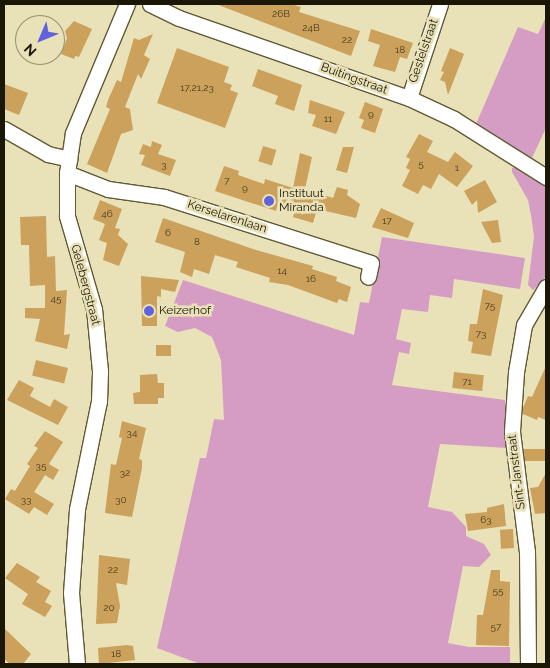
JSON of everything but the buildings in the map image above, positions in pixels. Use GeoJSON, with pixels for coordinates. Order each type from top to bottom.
{"type":"FeatureCollection","features":[{"type":"Feature","properties":{"kind":"street","name":"Gelebergstraat"},"geometry":{"type":"LineString","coordinates":[[77,664],[71,593],[76,509],[98,401],[100,371],[94,309],[67,216],[68,166],[73,133],[127,4]]}},
{"type":"Feature","properties":{"kind":"street","name":"Buitingstraat"},"geometry":{"type":"LineString","coordinates":[[150,4],[179,18],[409,98],[454,119],[546,177]]}},
{"type":"Feature","properties":{"kind":"street","name":"Gestelstraat"},"geometry":{"type":"LineString","coordinates":[[409,98],[440,4]]}},
{"type":"Feature","properties":{"kind":"street"},"geometry":{"type":"LineString","coordinates":[[4,129],[68,166]]}},
{"type":"Feature","properties":{"kind":"street","name":"Kerselarenlaan"},"geometry":{"type":"LineString","coordinates":[[68,166],[108,189],[164,197],[371,263],[368,277]]}},
{"type":"Feature","properties":{"kind":"street","name":"Sint-Janstraat"},"geometry":{"type":"LineString","coordinates":[[528,664],[526,552],[512,431],[516,372],[524,324],[546,287]]}},
{"type":"Feature","properties":{"kind":"shaded area"},"geometry":{"type":"Polygon","coordinates":[[[546,17],[546,128],[531,160],[476,124],[518,27],[538,34],[546,17]]]}},
{"type":"Feature","properties":{"kind":"shaded area"},"geometry":{"type":"Polygon","coordinates":[[[516,167],[546,186],[546,277],[533,290],[528,285],[534,237],[531,215],[528,200],[512,172],[512,168],[516,167]]]}},
{"type":"Feature","properties":{"kind":"shaded area"},"geometry":{"type":"Polygon","coordinates":[[[382,237],[525,258],[520,289],[454,279],[452,298],[430,295],[428,312],[402,309],[396,339],[411,343],[409,354],[399,352],[392,385],[505,400],[507,448],[440,444],[428,507],[452,512],[466,527],[466,536],[484,544],[491,555],[479,567],[463,566],[448,643],[469,647],[510,647],[510,664],[200,664],[157,648],[200,458],[206,458],[214,419],[224,420],[221,360],[212,337],[195,328],[178,332],[165,326],[183,280],[354,335],[360,302],[369,303],[382,237]]]}},
{"type":"Feature","properties":{"kind":"place","name":"Instituut Miranda"},"geometry":{"type":"Point","coordinates":[269,201]}},
{"type":"Feature","properties":{"kind":"place","name":"Keizerhof"},"geometry":{"type":"Point","coordinates":[149,311]}}]}
